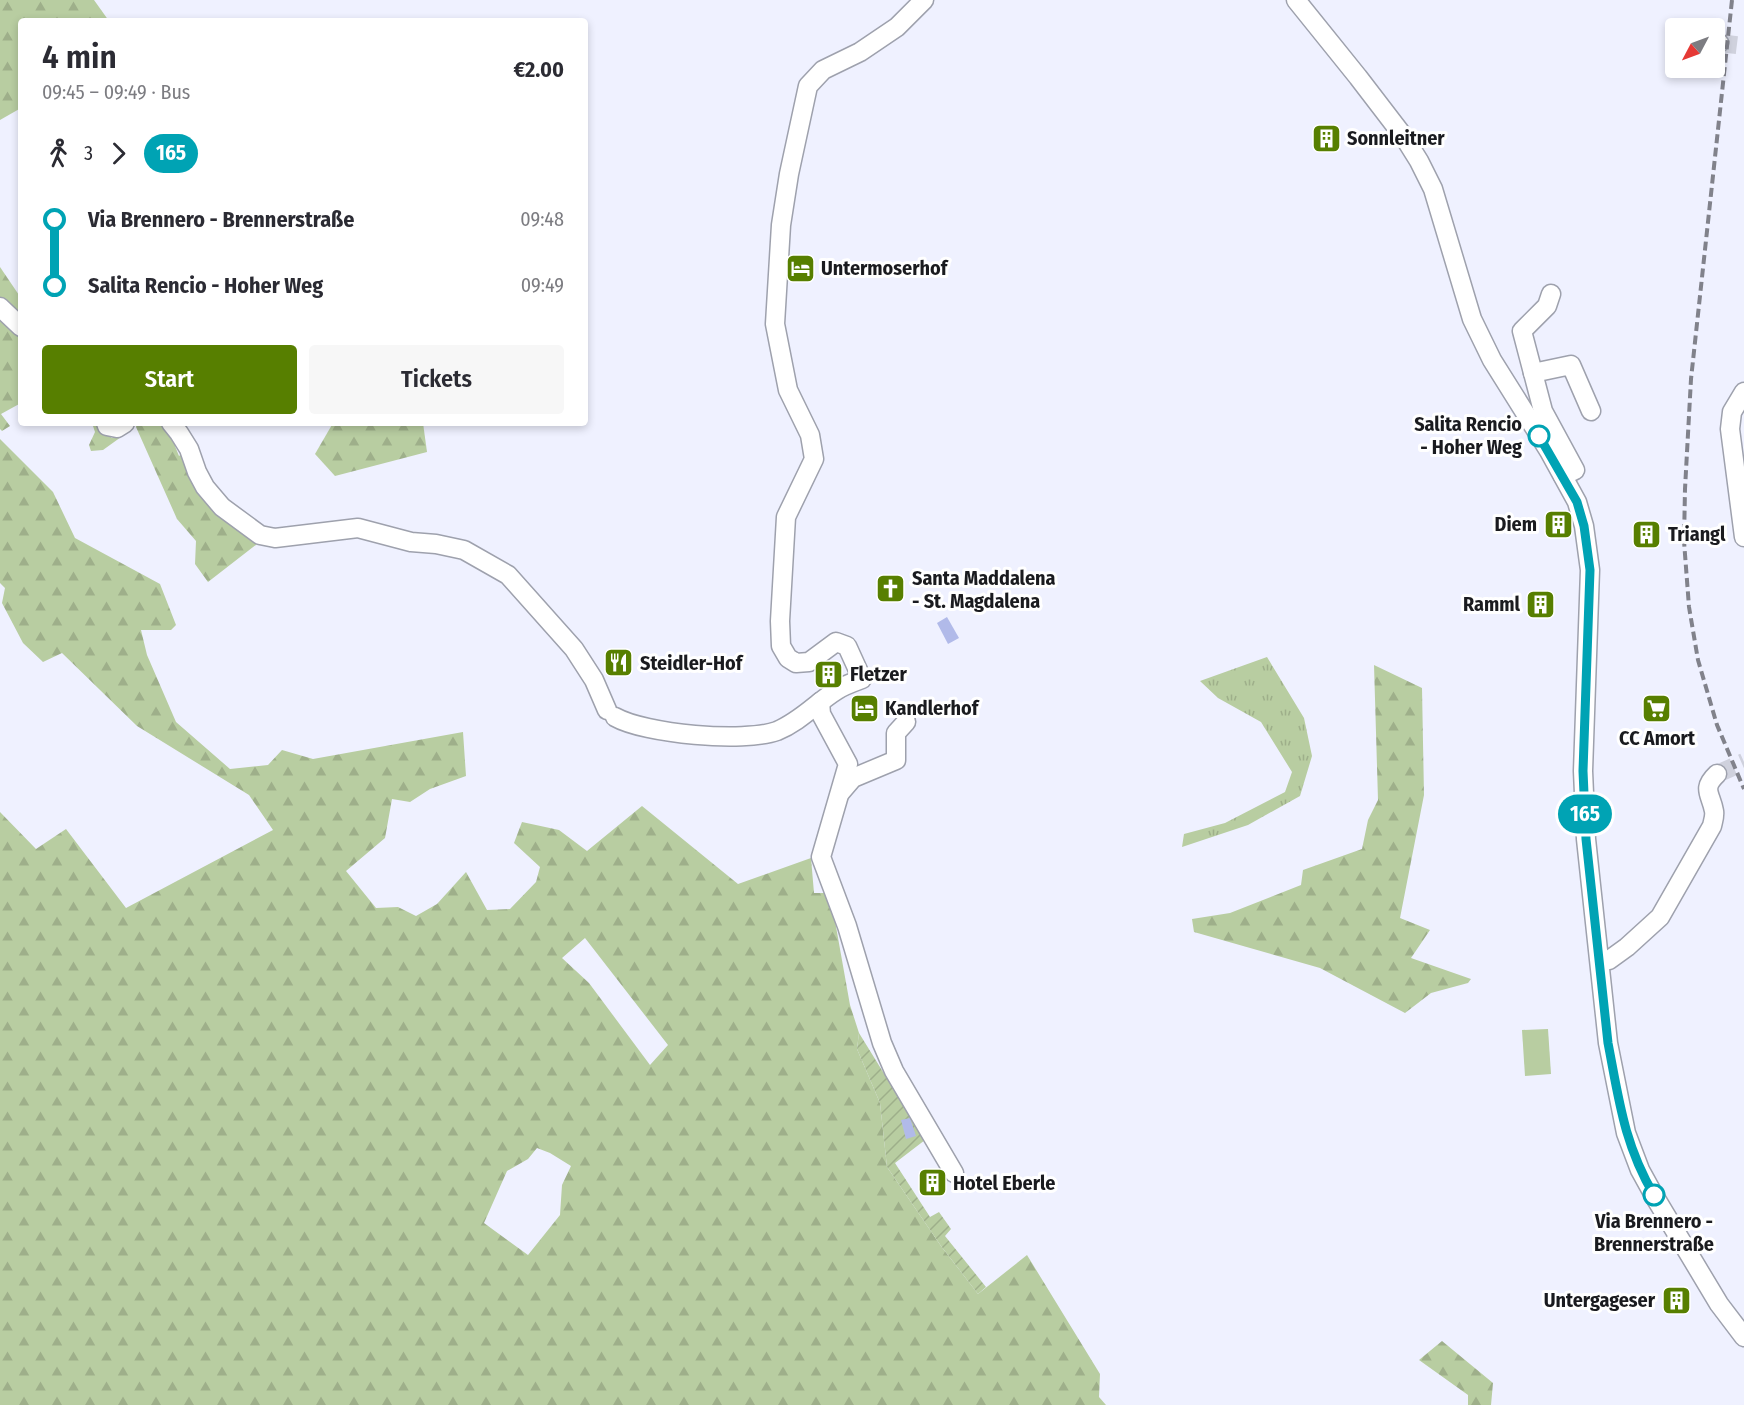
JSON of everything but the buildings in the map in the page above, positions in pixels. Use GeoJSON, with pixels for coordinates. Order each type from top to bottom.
{"type":"FeatureCollection","features":[{"type":"Feature","properties":{"kind":"street"},"geometry":{"type":"LineString","coordinates":[[173,426],[189,449],[205,487],[222,507],[260,535],[275,538],[358,528],[411,542],[464,550],[508,575],[574,649],[594,680],[611,714],[634,726],[725,738],[750,737],[776,731],[802,718],[839,688],[862,679],[847,646],[836,642],[809,662],[796,663],[788,658],[781,646],[780,621],[786,517],[814,459],[810,435],[788,390],[775,324],[777,258],[789,174],[808,86],[823,70],[860,52],[897,27],[924,0]]}},
{"type":"Feature","properties":{"kind":"street"},"geometry":{"type":"LineString","coordinates":[[1296,0],[1404,137],[1419,161],[1433,189],[1472,319],[1492,360],[1577,502],[1584,526],[1590,570],[1583,771],[1586,839],[1611,1055],[1626,1133],[1640,1170],[1719,1304],[1744,1337]]}},
{"type":"Feature","properties":{"kind":"street"},"geometry":{"type":"LineString","coordinates":[[1551,294],[1547,306],[1522,331],[1543,411],[1575,470],[1563,476]]}},
{"type":"Feature","properties":{"kind":"street"},"geometry":{"type":"LineString","coordinates":[[0,307],[18,324]]}},
{"type":"Feature","properties":{"kind":"street"},"geometry":{"type":"LineString","coordinates":[[1533,373],[1571,365],[1591,411]]}},
{"type":"Feature","properties":{"kind":"street"},"geometry":{"type":"LineString","coordinates":[[1744,392],[1732,412],[1730,429],[1744,537]]}},
{"type":"Feature","properties":{"kind":"street"},"geometry":{"type":"LineString","coordinates":[[820,702],[821,714],[848,764],[821,857],[847,926],[882,1043],[894,1071],[954,1173]]}},
{"type":"Feature","properties":{"kind":"street"},"geometry":{"type":"LineString","coordinates":[[840,792],[853,778],[896,760],[896,733],[906,722]]}},
{"type":"Feature","properties":{"kind":"street"},"geometry":{"type":"LineString","coordinates":[[1600,962],[1609,960],[1627,947],[1660,917],[1712,826],[1715,813],[1708,793],[1708,785],[1717,774]]}},
{"type":"Feature","properties":{"kind":"green space"},"geometry":{"type":"Polygon","coordinates":[[[0,0],[94,0],[107,18],[18,18],[18,110],[0,120],[0,0]]]}},
{"type":"Feature","properties":{"kind":"green space"},"geometry":{"type":"Polygon","coordinates":[[[0,267],[18,294],[18,317],[0,300],[0,267]]]}},
{"type":"Feature","properties":{"kind":"green space"},"geometry":{"type":"Polygon","coordinates":[[[0,314],[18,332],[18,405],[1,414],[10,426],[2,431],[0,429],[0,314]]]}},
{"type":"Feature","properties":{"kind":"green space"},"geometry":{"type":"Polygon","coordinates":[[[93,426],[100,426],[112,438],[126,430],[128,432],[103,450],[91,451],[89,445],[95,432],[93,426]]]}},
{"type":"Feature","properties":{"kind":"green space"},"geometry":{"type":"Polygon","coordinates":[[[167,426],[181,444],[175,446],[179,456],[184,452],[261,541],[208,582],[195,564],[196,541],[177,519],[136,427],[167,426]]]}},
{"type":"Feature","properties":{"kind":"green space"},"geometry":{"type":"Polygon","coordinates":[[[331,426],[423,426],[427,452],[335,476],[315,454],[331,426]]]}},
{"type":"Feature","properties":{"kind":"green space"},"geometry":{"type":"Polygon","coordinates":[[[0,439],[53,492],[75,538],[160,584],[176,625],[171,630],[141,630],[147,655],[176,722],[230,769],[268,765],[282,750],[313,759],[463,732],[466,776],[430,789],[410,802],[392,799],[385,838],[346,871],[376,908],[398,907],[416,916],[437,904],[466,872],[487,910],[510,909],[536,882],[540,867],[514,843],[522,822],[559,830],[587,851],[642,806],[738,884],[811,858],[814,893],[830,893],[850,1005],[859,1033],[857,1049],[880,1103],[887,1167],[941,1246],[978,1294],[1027,1255],[1100,1374],[1099,1397],[1106,1405],[0,1405],[0,812],[36,849],[66,829],[126,908],[273,830],[249,795],[137,726],[62,653],[43,662],[23,643],[2,603],[5,588],[0,583],[0,439]],[[585,938],[562,958],[589,983],[650,1065],[668,1045],[585,938]],[[537,1148],[528,1159],[507,1171],[484,1223],[528,1255],[560,1215],[562,1185],[571,1166],[537,1148]]]}},
{"type":"Feature","properties":{"kind":"green space"},"geometry":{"type":"Polygon","coordinates":[[[1267,657],[1304,718],[1312,756],[1300,796],[1248,825],[1182,847],[1184,834],[1225,823],[1285,792],[1292,772],[1261,722],[1218,698],[1200,681],[1267,657]]]}},
{"type":"Feature","properties":{"kind":"green space"},"geometry":{"type":"Polygon","coordinates":[[[1374,665],[1422,688],[1424,795],[1400,918],[1430,930],[1411,958],[1471,979],[1468,983],[1431,993],[1405,1013],[1320,968],[1194,932],[1192,919],[1230,913],[1301,885],[1303,870],[1362,849],[1368,820],[1378,800],[1374,665]]]}},
{"type":"Feature","properties":{"kind":"green space"},"geometry":{"type":"Polygon","coordinates":[[[1548,1029],[1551,1074],[1525,1076],[1522,1030],[1548,1029]]]}},
{"type":"Feature","properties":{"kind":"green space"},"geometry":{"type":"Polygon","coordinates":[[[859,1033],[925,1140],[895,1163],[930,1217],[939,1212],[951,1229],[945,1236],[986,1287],[978,1294],[941,1246],[887,1167],[880,1103],[857,1049],[859,1033]]]}},
{"type":"Feature","properties":{"kind":"green space"},"geometry":{"type":"Polygon","coordinates":[[[1442,1341],[1493,1383],[1491,1405],[1468,1405],[1468,1395],[1419,1360],[1442,1341]]]}},
{"type":"Feature","properties":{"kind":"water"},"geometry":{"type":"Polygon","coordinates":[[[947,617],[959,638],[948,644],[937,623],[947,617]]]}},
{"type":"Feature","properties":{"kind":"water"},"geometry":{"type":"Polygon","coordinates":[[[910,1118],[916,1136],[906,1139],[901,1120],[910,1118]]]}},
{"type":"Feature","properties":{"kind":"tunnel"},"geometry":{"type":"LineString","coordinates":[[1725,44],[1744,46]]}},
{"type":"Feature","properties":{"kind":"tunnel"},"geometry":{"type":"LineString","coordinates":[[1717,774],[1744,762]]}},
{"type":"Feature","properties":{"kind":"railway"},"geometry":{"type":"LineString","coordinates":[[1732,0],[1691,379],[1684,541],[1689,607],[1698,660],[1717,725],[1744,789]]}},
{"type":"Feature","properties":{"kind":"bus line","name":"165"},"geometry":{"type":"LineString","coordinates":[[1539,436],[1577,502],[1584,526],[1590,570],[1584,698],[1583,771],[1586,839],[1608,1043],[1626,1133],[1640,1170],[1654,1195]]}},
{"type":"Feature","properties":{"kind":"place","name":"Sonnleitner"},"geometry":{"type":"Point","coordinates":[1326,138]}},
{"type":"Feature","properties":{"kind":"place","name":"Untermoserhof"},"geometry":{"type":"Point","coordinates":[800,268]}},
{"type":"Feature","properties":{"kind":"place","name":"Salita Rencio - Hoher Weg"},"geometry":{"type":"Point","coordinates":[1539,436]}},
{"type":"Feature","properties":{"kind":"place","name":"Diem"},"geometry":{"type":"Point","coordinates":[1558,524]}},
{"type":"Feature","properties":{"kind":"place","name":"Triangl"},"geometry":{"type":"Point","coordinates":[1647,534]}},
{"type":"Feature","properties":{"kind":"place","name":"Santa Maddalena - St. Magdalena"},"geometry":{"type":"Point","coordinates":[891,589]}},
{"type":"Feature","properties":{"kind":"place","name":"Ramml"},"geometry":{"type":"Point","coordinates":[1541,604]}},
{"type":"Feature","properties":{"kind":"place","name":"Steidler-Hof"},"geometry":{"type":"Point","coordinates":[619,663]}},
{"type":"Feature","properties":{"kind":"place","name":"Fletzer"},"geometry":{"type":"Point","coordinates":[829,674]}},
{"type":"Feature","properties":{"kind":"place","name":"Kandlerhof"},"geometry":{"type":"Point","coordinates":[864,708]}},
{"type":"Feature","properties":{"kind":"place","name":"CC Amort"},"geometry":{"type":"Point","coordinates":[1657,708]}},
{"type":"Feature","properties":{"kind":"place","name":"Hotel Eberle"},"geometry":{"type":"Point","coordinates":[932,1183]}},
{"type":"Feature","properties":{"kind":"place","name":"Via Brennero - Brennerstraße"},"geometry":{"type":"Point","coordinates":[1654,1195]}},
{"type":"Feature","properties":{"kind":"place","name":"Untergageser"},"geometry":{"type":"Point","coordinates":[1676,1300]}}]}
